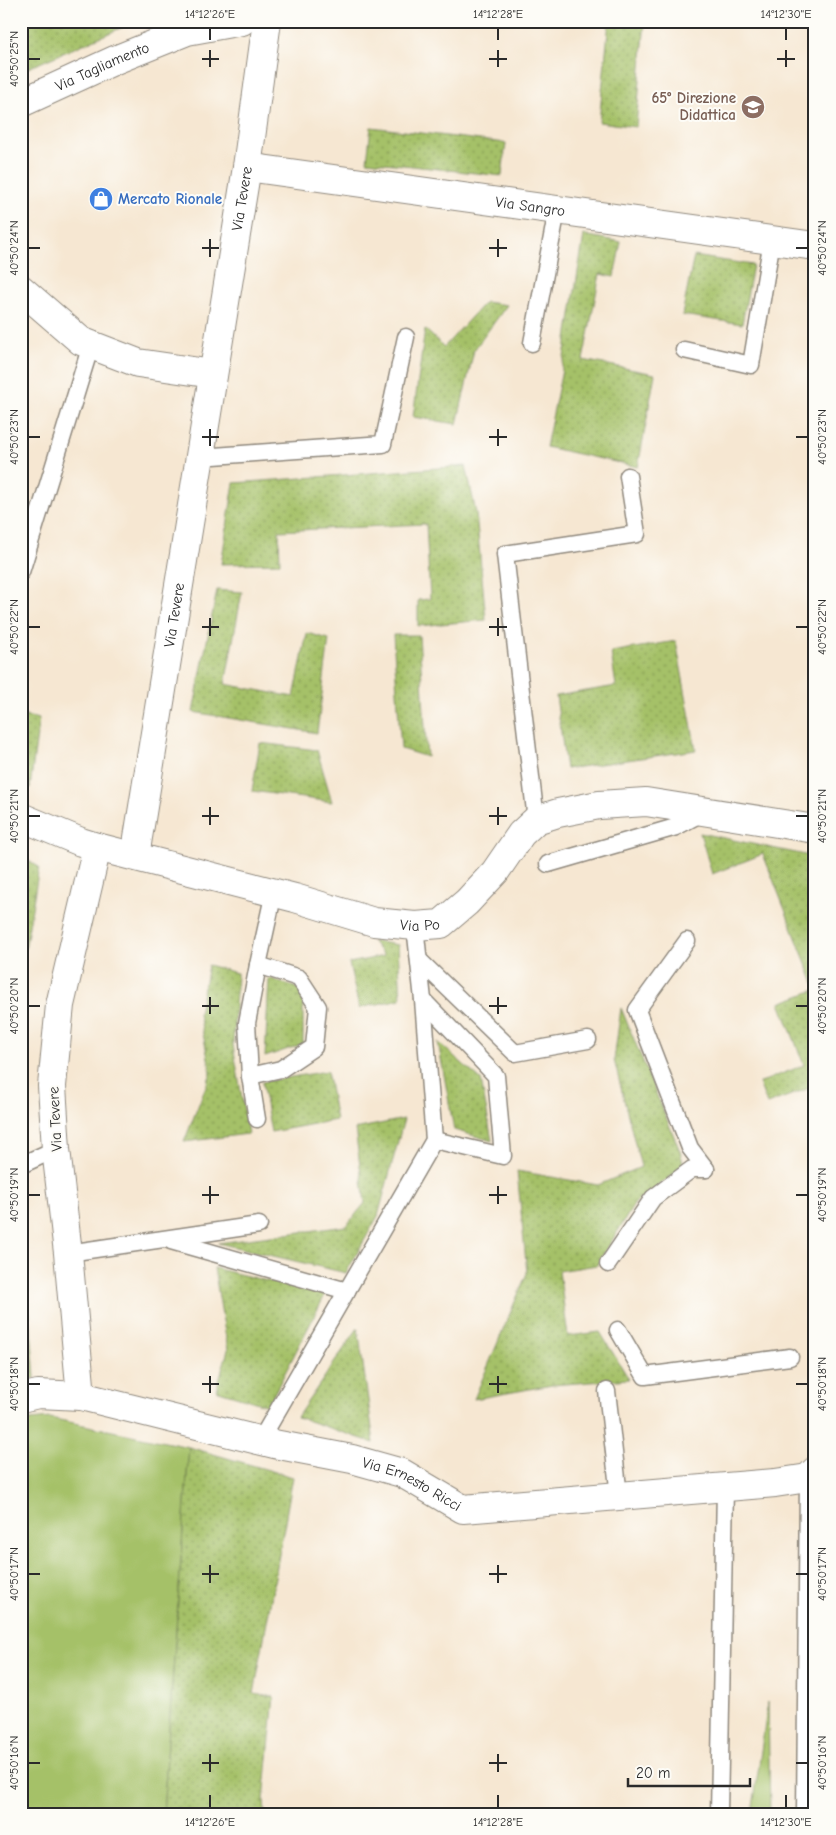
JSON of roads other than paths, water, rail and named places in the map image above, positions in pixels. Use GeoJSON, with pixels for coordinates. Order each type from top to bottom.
{"type":"FeatureCollection","features":[{"type":"Feature","properties":{"kind":"street","name":"Via Tagliamento"},"geometry":{"type":"LineString","coordinates":[[21,103],[115,60],[186,31],[242,21]]}},
{"type":"Feature","properties":{"kind":"street","name":"Via Tevere"},"geometry":{"type":"LineString","coordinates":[[135,856],[247,168],[267,21]]}},
{"type":"Feature","properties":{"kind":"street","name":"Via Sangro"},"geometry":{"type":"LineString","coordinates":[[247,168],[815,246]]}},
{"type":"Feature","properties":{"kind":"street"},"geometry":{"type":"LineString","coordinates":[[21,289],[81,341],[138,363],[213,374]]}},
{"type":"Feature","properties":{"kind":"street","name":"Via Po"},"geometry":{"type":"LineString","coordinates":[[21,817],[81,842],[98,847],[274,892],[374,922],[415,926],[441,924],[467,902],[495,872],[521,834],[536,820],[558,812],[599,805],[646,802],[706,810],[815,829]]}},
{"type":"Feature","properties":{"kind":"street","name":"Via Tevere"},"geometry":{"type":"LineString","coordinates":[[81,1396],[56,1149],[52,1086],[60,1006],[98,847]]}},
{"type":"Feature","properties":{"kind":"street","name":"Via Ernesto Ricci"},"geometry":{"type":"LineString","coordinates":[[21,1398],[38,1394],[81,1396],[260,1440],[352,1459],[402,1473],[463,1509],[725,1487],[811,1474]]}},
{"type":"Feature","properties":{"kind":"lane"},"geometry":{"type":"LineString","coordinates":[[532,343],[557,210]]}},
{"type":"Feature","properties":{"kind":"lane"},"geometry":{"type":"LineString","coordinates":[[684,350],[751,364],[772,240]]}},
{"type":"Feature","properties":{"kind":"lane"},"geometry":{"type":"LineString","coordinates":[[200,457],[383,444],[406,337]]}},
{"type":"Feature","properties":{"kind":"lane"},"geometry":{"type":"LineString","coordinates":[[21,572],[91,345]]}},
{"type":"Feature","properties":{"kind":"lane"},"geometry":{"type":"LineString","coordinates":[[536,820],[504,554],[637,534],[628,476]]}},
{"type":"Feature","properties":{"kind":"lane"},"geometry":{"type":"LineString","coordinates":[[548,864],[676,827],[706,810]]}},
{"type":"Feature","properties":{"kind":"lane"},"geometry":{"type":"LineString","coordinates":[[257,1119],[250,1076],[247,1022],[274,892]]}},
{"type":"Feature","properties":{"kind":"lane"},"geometry":{"type":"LineString","coordinates":[[260,1440],[434,1140],[415,926]]}},
{"type":"Feature","properties":{"kind":"lane"},"geometry":{"type":"LineString","coordinates":[[608,1264],[653,1198],[692,1169],[706,1169],[690,1148],[637,1010],[687,941]]}},
{"type":"Feature","properties":{"kind":"lane"},"geometry":{"type":"LineString","coordinates":[[418,960],[515,1052],[588,1040]]}},
{"type":"Feature","properties":{"kind":"lane"},"geometry":{"type":"LineString","coordinates":[[250,1076],[281,1069],[314,1047],[318,1007],[299,978],[258,965]]}},
{"type":"Feature","properties":{"kind":"lane"},"geometry":{"type":"LineString","coordinates":[[423,1000],[496,1076],[503,1156],[434,1140]]}},
{"type":"Feature","properties":{"kind":"lane"},"geometry":{"type":"LineString","coordinates":[[21,1165],[56,1149]]}},
{"type":"Feature","properties":{"kind":"lane"},"geometry":{"type":"LineString","coordinates":[[68,1253],[258,1225]]}},
{"type":"Feature","properties":{"kind":"lane"},"geometry":{"type":"LineString","coordinates":[[164,1239],[347,1290]]}},
{"type":"Feature","properties":{"kind":"lane"},"geometry":{"type":"LineString","coordinates":[[618,1330],[645,1376],[790,1357]]}},
{"type":"Feature","properties":{"kind":"lane"},"geometry":{"type":"LineString","coordinates":[[607,1392],[619,1496]]}},
{"type":"Feature","properties":{"kind":"lane"},"geometry":{"type":"LineString","coordinates":[[805,1814],[811,1474]]}},
{"type":"Feature","properties":{"kind":"lane"},"geometry":{"type":"LineString","coordinates":[[719,1814],[725,1487]]}},
{"type":"Feature","properties":{"kind":"place","name":"65° Direzione Didattica"},"geometry":{"type":"Point","coordinates":[753,107]}},
{"type":"Feature","properties":{"kind":"place","name":"Mercato Rionale"},"geometry":{"type":"Point","coordinates":[101,199]}}]}
